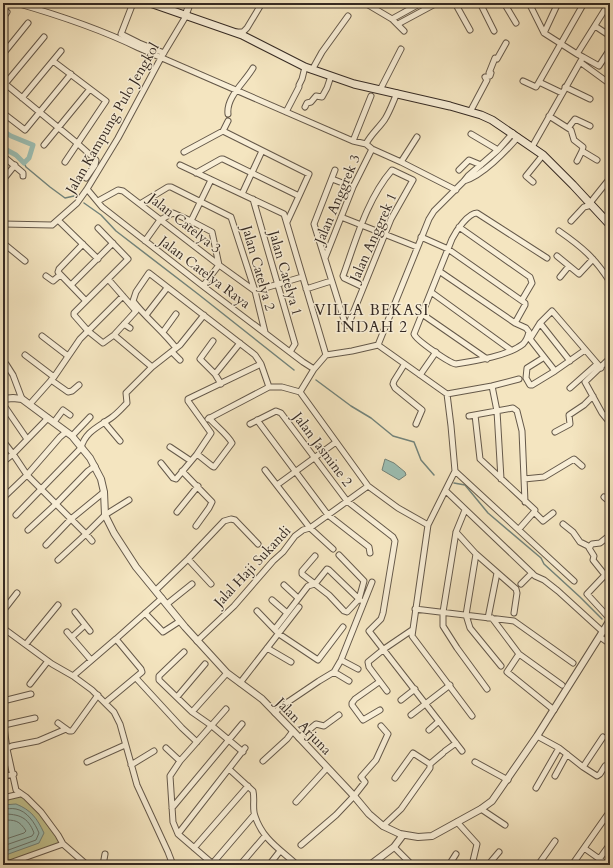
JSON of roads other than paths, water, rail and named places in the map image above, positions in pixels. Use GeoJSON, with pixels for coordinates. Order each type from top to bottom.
{"type":"FeatureCollection","features":[{"type":"Feature","properties":{"kind":"main road"},"geometry":{"type":"LineString","coordinates":[[150,3],[166,6],[186,16],[242,35],[312,70],[354,84],[397,93],[470,112],[492,120],[543,155],[610,225]]}},
{"type":"Feature","properties":{"kind":"street"},"geometry":{"type":"LineString","coordinates":[[16,3],[116,36],[139,48],[163,55]]}},
{"type":"Feature","properties":{"kind":"street"},"geometry":{"type":"LineString","coordinates":[[116,36],[121,31],[133,3]]}},
{"type":"Feature","properties":{"kind":"street"},"geometry":{"type":"LineString","coordinates":[[186,16],[190,3]]}},
{"type":"Feature","properties":{"kind":"street"},"geometry":{"type":"LineString","coordinates":[[223,28],[238,32],[245,31],[262,3]]}},
{"type":"Feature","properties":{"kind":"street"},"geometry":{"type":"LineString","coordinates":[[367,3],[392,19],[404,31]]}},
{"type":"Feature","properties":{"kind":"street"},"geometry":{"type":"LineString","coordinates":[[392,19],[421,3]]}},
{"type":"Feature","properties":{"kind":"street"},"geometry":{"type":"LineString","coordinates":[[398,24],[437,3]]}},
{"type":"Feature","properties":{"kind":"street"},"geometry":{"type":"LineString","coordinates":[[455,3],[470,30]]}},
{"type":"Feature","properties":{"kind":"street"},"geometry":{"type":"LineString","coordinates":[[488,3],[481,5],[494,31]]}},
{"type":"Feature","properties":{"kind":"street"},"geometry":{"type":"LineString","coordinates":[[504,3],[516,24]]}},
{"type":"Feature","properties":{"kind":"street"},"geometry":{"type":"LineString","coordinates":[[529,3],[544,33],[578,54],[582,60],[610,84]]}},
{"type":"Feature","properties":{"kind":"street"},"geometry":{"type":"LineString","coordinates":[[523,81],[536,87],[584,3]]}},
{"type":"Feature","properties":{"kind":"street"},"geometry":{"type":"LineString","coordinates":[[544,33],[556,4]]}},
{"type":"Feature","properties":{"kind":"street"},"geometry":{"type":"LineString","coordinates":[[578,54],[608,5]]}},
{"type":"Feature","properties":{"kind":"street"},"geometry":{"type":"LineString","coordinates":[[3,18],[8,12]]}},
{"type":"Feature","properties":{"kind":"street","name":"Jalan Kampung Pulo Jengkol"},"geometry":{"type":"LineString","coordinates":[[3,224],[52,225],[77,203],[118,138],[186,16]]}},
{"type":"Feature","properties":{"kind":"street"},"geometry":{"type":"LineString","coordinates":[[312,70],[322,52],[348,16]]}},
{"type":"Feature","properties":{"kind":"street"},"geometry":{"type":"LineString","coordinates":[[3,54],[28,23]]}},
{"type":"Feature","properties":{"kind":"street"},"geometry":{"type":"LineString","coordinates":[[595,26],[610,36]]}},
{"type":"Feature","properties":{"kind":"street"},"geometry":{"type":"LineString","coordinates":[[121,31],[121,34],[236,90],[353,141],[366,144],[372,149],[456,190]]}},
{"type":"Feature","properties":{"kind":"street"},"geometry":{"type":"LineString","coordinates":[[44,37],[4,83],[96,160],[86,178]]}},
{"type":"Feature","properties":{"kind":"street"},"geometry":{"type":"LineString","coordinates":[[470,112],[487,80],[486,77],[490,76],[491,73],[489,73],[492,62],[495,58],[497,59],[500,56],[506,43]]}},
{"type":"Feature","properties":{"kind":"street"},"geometry":{"type":"LineString","coordinates":[[380,90],[400,49]]}},
{"type":"Feature","properties":{"kind":"street"},"geometry":{"type":"LineString","coordinates":[[582,60],[599,66],[610,49]]}},
{"type":"Feature","properties":{"kind":"street"},"geometry":{"type":"LineString","coordinates":[[22,98],[61,51]]}},
{"type":"Feature","properties":{"kind":"street"},"geometry":{"type":"LineString","coordinates":[[532,146],[582,60]]}},
{"type":"Feature","properties":{"kind":"street"},"geometry":{"type":"LineString","coordinates":[[53,61],[106,100],[65,162]]}},
{"type":"Feature","properties":{"kind":"street"},"geometry":{"type":"LineString","coordinates":[[286,112],[300,87],[299,85],[305,67]]}},
{"type":"Feature","properties":{"kind":"street"},"geometry":{"type":"LineString","coordinates":[[228,114],[228,108],[236,90],[253,68]]}},
{"type":"Feature","properties":{"kind":"street"},"geometry":{"type":"LineString","coordinates":[[3,113],[25,130],[71,74]]}},
{"type":"Feature","properties":{"kind":"street"},"geometry":{"type":"LineString","coordinates":[[305,107],[307,103],[311,102],[316,96],[322,97],[331,76]]}},
{"type":"Feature","properties":{"kind":"street"},"geometry":{"type":"LineString","coordinates":[[539,82],[562,93]]}},
{"type":"Feature","properties":{"kind":"street"},"geometry":{"type":"LineString","coordinates":[[565,88],[590,99]]}},
{"type":"Feature","properties":{"kind":"street"},"geometry":{"type":"LineString","coordinates":[[44,145],[90,89]]}},
{"type":"Feature","properties":{"kind":"street"},"geometry":{"type":"LineString","coordinates":[[366,144],[370,135],[384,121],[397,93]]}},
{"type":"Feature","properties":{"kind":"street"},"geometry":{"type":"LineString","coordinates":[[353,141],[371,96]]}},
{"type":"Feature","properties":{"kind":"street"},"geometry":{"type":"LineString","coordinates":[[549,116],[571,130],[575,142],[583,147],[582,150],[597,160]]}},
{"type":"Feature","properties":{"kind":"street"},"geometry":{"type":"LineString","coordinates":[[568,128],[575,119],[590,126]]}},
{"type":"Feature","properties":{"kind":"street"},"geometry":{"type":"LineString","coordinates":[[184,152],[222,132],[228,121]]}},
{"type":"Feature","properties":{"kind":"street"},"geometry":{"type":"LineString","coordinates":[[222,132],[310,172],[287,222]]}},
{"type":"Feature","properties":{"kind":"street"},"geometry":{"type":"LineString","coordinates":[[472,134],[498,150]]}},
{"type":"Feature","properties":{"kind":"street"},"geometry":{"type":"LineString","coordinates":[[378,346],[421,237],[434,211],[468,176],[515,135]]}},
{"type":"Feature","properties":{"kind":"street"},"geometry":{"type":"LineString","coordinates":[[464,181],[474,178],[504,152],[515,135]]}},
{"type":"Feature","properties":{"kind":"street"},"geometry":{"type":"LineString","coordinates":[[400,162],[417,137]]}},
{"type":"Feature","properties":{"kind":"street","name":"Jalan Anggrek 3"},"geometry":{"type":"LineString","coordinates":[[325,258],[353,187],[372,149]]}},
{"type":"Feature","properties":{"kind":"street"},"geometry":{"type":"LineString","coordinates":[[577,161],[582,150]]}},
{"type":"Feature","properties":{"kind":"street"},"geometry":{"type":"LineString","coordinates":[[242,194],[262,151]]}},
{"type":"Feature","properties":{"kind":"street"},"geometry":{"type":"LineString","coordinates":[[533,182],[526,176],[543,155]]}},
{"type":"Feature","properties":{"kind":"street"},"geometry":{"type":"LineString","coordinates":[[3,156],[23,173],[23,176]]}},
{"type":"Feature","properties":{"kind":"street"},"geometry":{"type":"LineString","coordinates":[[196,172],[222,158],[299,196]]}},
{"type":"Feature","properties":{"kind":"street"},"geometry":{"type":"LineString","coordinates":[[459,170],[469,160],[481,165]]}},
{"type":"Feature","properties":{"kind":"street"},"geometry":{"type":"LineString","coordinates":[[180,165],[282,212],[287,222],[326,355]]}},
{"type":"Feature","properties":{"kind":"street"},"geometry":{"type":"LineString","coordinates":[[3,180],[15,166]]}},
{"type":"Feature","properties":{"kind":"street"},"geometry":{"type":"LineString","coordinates":[[306,289],[331,281],[314,224],[335,170]]}},
{"type":"Feature","properties":{"kind":"street","name":"Jalan Anggrek 1"},"geometry":{"type":"LineString","coordinates":[[331,281],[347,325],[384,234],[397,207],[413,181],[411,178],[392,170],[378,190],[362,225]]}},
{"type":"Feature","properties":{"kind":"street"},"geometry":{"type":"LineString","coordinates":[[571,221],[584,207],[591,204],[610,178]]}},
{"type":"Feature","properties":{"kind":"street"},"geometry":{"type":"LineString","coordinates":[[332,179],[353,187]]}},
{"type":"Feature","properties":{"kind":"street"},"geometry":{"type":"LineString","coordinates":[[191,221],[211,180]]}},
{"type":"Feature","properties":{"kind":"street","name":"Jalan Catelya 2"},"geometry":{"type":"LineString","coordinates":[[140,204],[170,187],[232,218],[255,291],[265,332]]}},
{"type":"Feature","properties":{"kind":"street","name":"Jalan Catelya Raya"},"geometry":{"type":"LineString","coordinates":[[87,189],[102,207],[203,286],[314,369]]}},
{"type":"Feature","properties":{"kind":"street","name":"Jalan Catelya 3"},"geometry":{"type":"LineString","coordinates":[[98,201],[120,190],[255,291]]}},
{"type":"Feature","properties":{"kind":"street","name":"Jalan Catelya 1"},"geometry":{"type":"LineString","coordinates":[[253,199],[295,344],[290,352]]}},
{"type":"Feature","properties":{"kind":"street"},"geometry":{"type":"LineString","coordinates":[[145,241],[160,220],[173,213],[213,233],[219,265],[203,286]]}},
{"type":"Feature","properties":{"kind":"street"},"geometry":{"type":"LineString","coordinates":[[439,271],[515,323],[528,330],[528,335],[523,344],[510,350],[486,359],[454,364],[414,336],[422,314],[431,292],[439,271],[452,239],[459,227],[472,214],[477,213],[546,258]]}},
{"type":"Feature","properties":{"kind":"street"},"geometry":{"type":"LineString","coordinates":[[341,217],[417,247]]}},
{"type":"Feature","properties":{"kind":"street"},"geometry":{"type":"LineString","coordinates":[[60,222],[98,259]]}},
{"type":"Feature","properties":{"kind":"street"},"geometry":{"type":"LineString","coordinates":[[362,225],[343,276],[344,278],[363,288]]}},
{"type":"Feature","properties":{"kind":"street"},"geometry":{"type":"LineString","coordinates":[[459,227],[530,277],[532,283],[522,300]]}},
{"type":"Feature","properties":{"kind":"street"},"geometry":{"type":"LineString","coordinates":[[98,228],[128,259],[86,300],[73,315],[88,331],[103,343],[114,335],[136,310],[108,279]]}},
{"type":"Feature","properties":{"kind":"street"},"geometry":{"type":"LineString","coordinates":[[559,231],[580,246],[593,259],[610,282]]}},
{"type":"Feature","properties":{"kind":"street"},"geometry":{"type":"LineString","coordinates":[[421,237],[448,249],[522,300],[526,304],[515,323]]}},
{"type":"Feature","properties":{"kind":"street"},"geometry":{"type":"LineString","coordinates":[[3,243],[25,261]]}},
{"type":"Feature","properties":{"kind":"street"},"geometry":{"type":"LineString","coordinates":[[71,285],[113,243]]}},
{"type":"Feature","properties":{"kind":"street"},"geometry":{"type":"LineString","coordinates":[[83,244],[59,268],[58,272],[86,300]]}},
{"type":"Feature","properties":{"kind":"street"},"geometry":{"type":"LineString","coordinates":[[557,256],[579,274],[593,259]]}},
{"type":"Feature","properties":{"kind":"street"},"geometry":{"type":"LineString","coordinates":[[560,277],[569,266]]}},
{"type":"Feature","properties":{"kind":"street"},"geometry":{"type":"LineString","coordinates":[[180,360],[163,332],[133,301],[136,292],[149,273],[255,355],[261,364],[269,387]]}},
{"type":"Feature","properties":{"kind":"street"},"geometry":{"type":"LineString","coordinates":[[46,276],[53,281],[60,275]]}},
{"type":"Feature","properties":{"kind":"street"},"geometry":{"type":"LineString","coordinates":[[255,291],[302,277]]}},
{"type":"Feature","properties":{"kind":"street"},"geometry":{"type":"LineString","coordinates":[[146,315],[167,288]]}},
{"type":"Feature","properties":{"kind":"street"},"geometry":{"type":"LineString","coordinates":[[431,292],[510,350]]}},
{"type":"Feature","properties":{"kind":"street"},"geometry":{"type":"LineString","coordinates":[[30,404],[88,331],[123,296]]}},
{"type":"Feature","properties":{"kind":"street"},"geometry":{"type":"LineString","coordinates":[[555,371],[543,358],[530,339],[540,323],[551,311],[553,311],[599,366]]}},
{"type":"Feature","properties":{"kind":"street"},"geometry":{"type":"LineString","coordinates":[[163,332],[176,314]]}},
{"type":"Feature","properties":{"kind":"street"},"geometry":{"type":"LineString","coordinates":[[422,314],[486,359]]}},
{"type":"Feature","properties":{"kind":"street"},"geometry":{"type":"LineString","coordinates":[[16,515],[81,448],[83,440],[89,433],[112,417],[127,403],[126,393],[152,367],[174,350],[204,316]]}},
{"type":"Feature","properties":{"kind":"street"},"geometry":{"type":"LineString","coordinates":[[540,323],[570,361]]}},
{"type":"Feature","properties":{"kind":"street"},"geometry":{"type":"LineString","coordinates":[[124,324],[130,328]]}},
{"type":"Feature","properties":{"kind":"street"},"geometry":{"type":"LineString","coordinates":[[114,335],[152,367]]}},
{"type":"Feature","properties":{"kind":"street"},"geometry":{"type":"LineString","coordinates":[[42,336],[68,356]]}},
{"type":"Feature","properties":{"kind":"street"},"geometry":{"type":"LineString","coordinates":[[213,341],[200,359],[215,374],[221,384]]}},
{"type":"Feature","properties":{"kind":"street"},"geometry":{"type":"LineString","coordinates":[[215,374],[240,343]]}},
{"type":"Feature","properties":{"kind":"street"},"geometry":{"type":"LineString","coordinates":[[300,392],[314,369],[326,355],[378,346],[447,394],[492,386],[518,379]]}},
{"type":"Feature","properties":{"kind":"street"},"geometry":{"type":"LineString","coordinates":[[543,358],[527,368],[526,378],[529,384],[532,385],[585,350]]}},
{"type":"Feature","properties":{"kind":"street"},"geometry":{"type":"LineString","coordinates":[[420,375],[436,352]]}},
{"type":"Feature","properties":{"kind":"street"},"geometry":{"type":"LineString","coordinates":[[25,356],[68,392],[72,391],[79,385]]}},
{"type":"Feature","properties":{"kind":"street"},"geometry":{"type":"LineString","coordinates":[[570,388],[610,358]]}},
{"type":"Feature","properties":{"kind":"street"},"geometry":{"type":"LineString","coordinates":[[3,399],[22,399],[15,380],[6,364]]}},
{"type":"Feature","properties":{"kind":"street"},"geometry":{"type":"LineString","coordinates":[[211,433],[188,399],[261,364]]}},
{"type":"Feature","properties":{"kind":"street"},"geometry":{"type":"LineString","coordinates":[[404,365],[393,384],[395,388],[422,410],[416,424]]}},
{"type":"Feature","properties":{"kind":"street"},"geometry":{"type":"LineString","coordinates":[[599,366],[585,382],[610,423]]}},
{"type":"Feature","properties":{"kind":"street"},"geometry":{"type":"LineString","coordinates":[[492,386],[497,411],[501,480]]}},
{"type":"Feature","properties":{"kind":"street"},"geometry":{"type":"LineString","coordinates":[[203,423],[209,418],[269,387],[282,387],[300,392],[368,486],[398,508],[428,525]]}},
{"type":"Feature","properties":{"kind":"street"},"geometry":{"type":"LineString","coordinates":[[447,394],[455,471],[428,525],[412,630],[413,638],[472,716]]}},
{"type":"Feature","properties":{"kind":"street"},"geometry":{"type":"LineString","coordinates":[[555,432],[569,426],[571,423],[569,415],[584,405],[593,396]]}},
{"type":"Feature","properties":{"kind":"street","name":"Jalan Arjuna"},"geometry":{"type":"LineString","coordinates":[[22,399],[69,434],[95,466],[101,479],[104,492],[105,515],[121,545],[136,567],[197,641],[227,673],[262,699],[274,713],[293,730],[369,814],[383,826],[401,836],[418,838],[432,836],[481,809],[492,801],[508,780],[554,710],[610,620]]}},
{"type":"Feature","properties":{"kind":"street"},"geometry":{"type":"LineString","coordinates":[[3,404],[27,439]]}},
{"type":"Feature","properties":{"kind":"street"},"geometry":{"type":"LineString","coordinates":[[468,416],[475,416],[513,408],[517,412],[522,431],[525,502]]}},
{"type":"Feature","properties":{"kind":"street"},"geometry":{"type":"LineString","coordinates":[[3,462],[27,439],[63,410],[70,415]]}},
{"type":"Feature","properties":{"kind":"street","name":"Jalan Jasmine 2"},"geometry":{"type":"LineString","coordinates":[[257,420],[276,411],[280,412],[347,501],[393,537],[394,540],[383,613],[381,619],[369,631],[384,649]]}},
{"type":"Feature","properties":{"kind":"street"},"geometry":{"type":"LineString","coordinates":[[475,416],[479,458],[481,462],[534,509],[534,512],[543,521],[553,513]]}},
{"type":"Feature","properties":{"kind":"street"},"geometry":{"type":"LineString","coordinates":[[3,498],[27,475],[60,437],[69,434],[90,417]]}},
{"type":"Feature","properties":{"kind":"street"},"geometry":{"type":"LineString","coordinates":[[197,454],[212,466],[215,466],[232,443],[209,418]]}},
{"type":"Feature","properties":{"kind":"street"},"geometry":{"type":"LineString","coordinates":[[250,424],[257,420],[328,515],[369,547],[370,553]]}},
{"type":"Feature","properties":{"kind":"street"},"geometry":{"type":"LineString","coordinates":[[104,422],[120,441]]}},
{"type":"Feature","properties":{"kind":"street"},"geometry":{"type":"LineString","coordinates":[[161,463],[175,479],[197,454],[211,433],[217,428]]}},
{"type":"Feature","properties":{"kind":"street"},"geometry":{"type":"LineString","coordinates":[[3,441],[27,475],[92,541]]}},
{"type":"Feature","properties":{"kind":"street"},"geometry":{"type":"LineString","coordinates":[[277,485],[336,442]]}},
{"type":"Feature","properties":{"kind":"street"},"geometry":{"type":"LineString","coordinates":[[170,447],[191,461]]}},
{"type":"Feature","properties":{"kind":"street"},"geometry":{"type":"LineString","coordinates":[[524,478],[544,477],[574,459],[582,466]]}},
{"type":"Feature","properties":{"kind":"street"},"geometry":{"type":"LineString","coordinates":[[28,530],[88,471],[95,466]]}},
{"type":"Feature","properties":{"kind":"street"},"geometry":{"type":"LineString","coordinates":[[265,470],[310,528],[333,549]]}},
{"type":"Feature","properties":{"kind":"street"},"geometry":{"type":"LineString","coordinates":[[182,471],[198,486],[212,503],[196,526]]}},
{"type":"Feature","properties":{"kind":"street"},"geometry":{"type":"LineString","coordinates":[[455,471],[574,581]]}},
{"type":"Feature","properties":{"kind":"street"},"geometry":{"type":"LineString","coordinates":[[177,512],[198,486]]}},
{"type":"Feature","properties":{"kind":"street","name":"Jalal Haji Sukandi"},"geometry":{"type":"LineString","coordinates":[[197,641],[234,606],[273,561],[283,552],[295,536],[303,530],[310,528],[368,486]]}},
{"type":"Feature","properties":{"kind":"street"},"geometry":{"type":"LineString","coordinates":[[446,491],[532,573],[558,591],[602,633],[610,644]]}},
{"type":"Feature","properties":{"kind":"street"},"geometry":{"type":"LineString","coordinates":[[46,545],[71,519],[104,492]]}},
{"type":"Feature","properties":{"kind":"street"},"geometry":{"type":"LineString","coordinates":[[604,497],[610,502]]}},
{"type":"Feature","properties":{"kind":"street"},"geometry":{"type":"LineString","coordinates":[[58,560],[105,515],[129,500]]}},
{"type":"Feature","properties":{"kind":"street"},"geometry":{"type":"LineString","coordinates":[[465,510],[456,532],[442,612],[444,628],[487,689]]}},
{"type":"Feature","properties":{"kind":"street"},"geometry":{"type":"LineString","coordinates":[[519,529],[534,512]]}},
{"type":"Feature","properties":{"kind":"street"},"geometry":{"type":"LineString","coordinates":[[156,590],[224,521],[231,519],[237,522],[258,544]]}},
{"type":"Feature","properties":{"kind":"street"},"geometry":{"type":"LineString","coordinates":[[563,524],[573,532],[580,542],[590,547],[590,550],[594,555],[593,560],[605,575],[587,594],[610,620]]}},
{"type":"Feature","properties":{"kind":"street"},"geometry":{"type":"LineString","coordinates":[[456,532],[476,554],[517,591],[514,613]]}},
{"type":"Feature","properties":{"kind":"street"},"geometry":{"type":"LineString","coordinates":[[590,547],[593,544],[600,543],[610,535]]}},
{"type":"Feature","properties":{"kind":"street"},"geometry":{"type":"LineString","coordinates":[[476,554],[466,615],[470,628],[501,666]]}},
{"type":"Feature","properties":{"kind":"street"},"geometry":{"type":"LineString","coordinates":[[315,556],[302,573],[329,595],[344,611],[347,612],[361,601],[363,580],[339,555]]}},
{"type":"Feature","properties":{"kind":"street"},"geometry":{"type":"LineString","coordinates":[[188,559],[211,584]]}},
{"type":"Feature","properties":{"kind":"street"},"geometry":{"type":"LineString","coordinates":[[275,629],[308,586],[316,584],[329,569],[361,601]]}},
{"type":"Feature","properties":{"kind":"street"},"geometry":{"type":"LineString","coordinates":[[497,573],[490,618],[519,654],[562,685]]}},
{"type":"Feature","properties":{"kind":"street"},"geometry":{"type":"LineString","coordinates":[[521,584],[532,573]]}},
{"type":"Feature","properties":{"kind":"street"},"geometry":{"type":"LineString","coordinates":[[274,713],[319,680],[334,672],[341,660],[361,601],[372,582]]}},
{"type":"Feature","properties":{"kind":"street"},"geometry":{"type":"LineString","coordinates":[[167,604],[192,584]]}},
{"type":"Feature","properties":{"kind":"street"},"geometry":{"type":"LineString","coordinates":[[284,585],[298,598]]}},
{"type":"Feature","properties":{"kind":"street"},"geometry":{"type":"LineString","coordinates":[[3,612],[17,593]]}},
{"type":"Feature","properties":{"kind":"street"},"geometry":{"type":"LineString","coordinates":[[73,676],[162,598]]}},
{"type":"Feature","properties":{"kind":"street"},"geometry":{"type":"LineString","coordinates":[[272,600],[287,613]]}},
{"type":"Feature","properties":{"kind":"street"},"geometry":{"type":"LineString","coordinates":[[26,644],[58,605]]}},
{"type":"Feature","properties":{"kind":"street"},"geometry":{"type":"LineString","coordinates":[[240,682],[299,607]]}},
{"type":"Feature","properties":{"kind":"street"},"geometry":{"type":"LineString","coordinates":[[415,608],[514,621],[572,663]]}},
{"type":"Feature","properties":{"kind":"street"},"geometry":{"type":"LineString","coordinates":[[74,612],[90,630]]}},
{"type":"Feature","properties":{"kind":"street"},"geometry":{"type":"LineString","coordinates":[[257,612],[279,634],[318,660],[343,627]]}},
{"type":"Feature","properties":{"kind":"street"},"geometry":{"type":"LineString","coordinates":[[145,613],[163,632],[180,621]]}},
{"type":"Feature","properties":{"kind":"street"},"geometry":{"type":"LineString","coordinates":[[72,637],[85,625]]}},
{"type":"Feature","properties":{"kind":"street"},"geometry":{"type":"LineString","coordinates":[[3,628],[48,661],[73,676],[106,702],[114,712],[120,724],[137,785],[173,865]]}},
{"type":"Feature","properties":{"kind":"street"},"geometry":{"type":"LineString","coordinates":[[387,691],[379,682],[368,664],[384,649],[412,630]]}},
{"type":"Feature","properties":{"kind":"street"},"geometry":{"type":"LineString","coordinates":[[67,632],[91,660]]}},
{"type":"Feature","properties":{"kind":"street"},"geometry":{"type":"LineString","coordinates":[[106,702],[136,678],[142,671],[116,639]]}},
{"type":"Feature","properties":{"kind":"street"},"geometry":{"type":"LineString","coordinates":[[267,648],[291,662]]}},
{"type":"Feature","properties":{"kind":"street"},"geometry":{"type":"LineString","coordinates":[[384,649],[462,751]]}},
{"type":"Feature","properties":{"kind":"street"},"geometry":{"type":"LineString","coordinates":[[178,834],[244,750],[228,740],[212,726],[192,712],[159,680],[159,676],[184,652]]}},
{"type":"Feature","properties":{"kind":"street"},"geometry":{"type":"LineString","coordinates":[[519,654],[507,672],[554,710]]}},
{"type":"Feature","properties":{"kind":"street"},"geometry":{"type":"LineString","coordinates":[[341,660],[358,669]]}},
{"type":"Feature","properties":{"kind":"street"},"geometry":{"type":"LineString","coordinates":[[30,684],[48,661]]}},
{"type":"Feature","properties":{"kind":"street"},"geometry":{"type":"LineString","coordinates":[[177,697],[205,664]]}},
{"type":"Feature","properties":{"kind":"street"},"geometry":{"type":"LineString","coordinates":[[334,672],[349,681]]}},
{"type":"Feature","properties":{"kind":"street"},"geometry":{"type":"LineString","coordinates":[[192,712],[227,673]]}},
{"type":"Feature","properties":{"kind":"street"},"geometry":{"type":"LineString","coordinates":[[136,678],[197,742]]}},
{"type":"Feature","properties":{"kind":"street"},"geometry":{"type":"LineString","coordinates":[[379,682],[355,699],[352,705],[363,720],[380,710]]}},
{"type":"Feature","properties":{"kind":"street"},"geometry":{"type":"LineString","coordinates":[[411,715],[450,685]]}},
{"type":"Feature","properties":{"kind":"street"},"geometry":{"type":"LineString","coordinates":[[401,700],[415,689]]}},
{"type":"Feature","properties":{"kind":"street"},"geometry":{"type":"LineString","coordinates":[[3,701],[32,694]]}},
{"type":"Feature","properties":{"kind":"street"},"geometry":{"type":"LineString","coordinates":[[58,723],[70,732],[72,731],[98,695]]}},
{"type":"Feature","properties":{"kind":"street"},"geometry":{"type":"LineString","coordinates":[[226,709],[180,761],[170,776],[174,828],[178,834],[213,864],[254,815]]}},
{"type":"Feature","properties":{"kind":"street"},"geometry":{"type":"LineString","coordinates":[[299,738],[316,724],[324,726],[339,715]]}},
{"type":"Feature","properties":{"kind":"street"},"geometry":{"type":"LineString","coordinates":[[35,718],[4,723],[5,750],[14,774],[16,790],[26,797],[41,812],[63,844],[87,865]]}},
{"type":"Feature","properties":{"kind":"street"},"geometry":{"type":"LineString","coordinates":[[429,730],[439,721]]}},
{"type":"Feature","properties":{"kind":"street"},"geometry":{"type":"LineString","coordinates":[[172,808],[242,724]]}},
{"type":"Feature","properties":{"kind":"street"},"geometry":{"type":"LineString","coordinates":[[301,845],[336,815],[365,782],[361,777],[376,760],[388,734],[381,726]]}},
{"type":"Feature","properties":{"kind":"street"},"geometry":{"type":"LineString","coordinates":[[5,750],[12,746],[38,741],[66,729]]}},
{"type":"Feature","properties":{"kind":"street"},"geometry":{"type":"LineString","coordinates":[[263,761],[287,739],[293,730]]}},
{"type":"Feature","properties":{"kind":"street"},"geometry":{"type":"LineString","coordinates":[[537,736],[559,748],[597,776],[605,766]]}},
{"type":"Feature","properties":{"kind":"street"},"geometry":{"type":"LineString","coordinates":[[583,767],[603,737]]}},
{"type":"Feature","properties":{"kind":"street"},"geometry":{"type":"LineString","coordinates":[[383,826],[401,809],[430,768],[430,764],[456,743]]}},
{"type":"Feature","properties":{"kind":"street"},"geometry":{"type":"LineString","coordinates":[[86,762],[125,746]]}},
{"type":"Feature","properties":{"kind":"street"},"geometry":{"type":"LineString","coordinates":[[166,748],[180,761]]}},
{"type":"Feature","properties":{"kind":"street"},"geometry":{"type":"LineString","coordinates":[[536,788],[559,748]]}},
{"type":"Feature","properties":{"kind":"street"},"geometry":{"type":"LineString","coordinates":[[131,765],[154,751]]}},
{"type":"Feature","properties":{"kind":"street"},"geometry":{"type":"LineString","coordinates":[[395,778],[413,753],[430,764]]}},
{"type":"Feature","properties":{"kind":"street"},"geometry":{"type":"LineString","coordinates":[[555,776],[567,754]]}},
{"type":"Feature","properties":{"kind":"street"},"geometry":{"type":"LineString","coordinates":[[475,762],[508,780]]}},
{"type":"Feature","properties":{"kind":"street"},"geometry":{"type":"LineString","coordinates":[[296,802],[327,768]]}},
{"type":"Feature","properties":{"kind":"street"},"geometry":{"type":"LineString","coordinates":[[230,769],[253,791],[254,815],[265,836],[297,865]]}},
{"type":"Feature","properties":{"kind":"street"},"geometry":{"type":"LineString","coordinates":[[3,776],[14,774]]}},
{"type":"Feature","properties":{"kind":"street"},"geometry":{"type":"LineString","coordinates":[[194,848],[248,786]]}},
{"type":"Feature","properties":{"kind":"street"},"geometry":{"type":"LineString","coordinates":[[3,798],[20,794]]}},
{"type":"Feature","properties":{"kind":"street"},"geometry":{"type":"LineString","coordinates":[[481,809],[505,826]]}},
{"type":"Feature","properties":{"kind":"street"},"geometry":{"type":"LineString","coordinates":[[572,865],[610,811]]}},
{"type":"Feature","properties":{"kind":"street"},"geometry":{"type":"LineString","coordinates":[[457,822],[477,844],[472,865]]}},
{"type":"Feature","properties":{"kind":"street"},"geometry":{"type":"LineString","coordinates":[[240,865],[265,836]]}},
{"type":"Feature","properties":{"kind":"street"},"geometry":{"type":"LineString","coordinates":[[370,865],[394,847],[401,836]]}},
{"type":"Feature","properties":{"kind":"street"},"geometry":{"type":"LineString","coordinates":[[538,865],[555,841]]}},
{"type":"Feature","properties":{"kind":"street"},"geometry":{"type":"LineString","coordinates":[[7,864],[63,844]]}},
{"type":"Feature","properties":{"kind":"street"},"geometry":{"type":"LineString","coordinates":[[595,865],[610,844]]}},
{"type":"Feature","properties":{"kind":"street"},"geometry":{"type":"LineString","coordinates":[[394,847],[412,865]]}},
{"type":"Feature","properties":{"kind":"street"},"geometry":{"type":"LineString","coordinates":[[584,848],[608,865]]}},
{"type":"Feature","properties":{"kind":"street"},"geometry":{"type":"LineString","coordinates":[[268,865],[280,851]]}},
{"type":"Feature","properties":{"kind":"street"},"geometry":{"type":"LineString","coordinates":[[488,865],[499,852]]}},
{"type":"Feature","properties":{"kind":"street"},"geometry":{"type":"LineString","coordinates":[[103,865],[105,854]]}},
{"type":"Feature","properties":{"kind":"street"},"geometry":{"type":"LineString","coordinates":[[449,865],[456,854]]}},
{"type":"Feature","properties":{"kind":"water"},"geometry":{"type":"Polygon","coordinates":[[[385,459],[394,463],[405,472],[406,475],[399,480],[382,470],[385,459]]]}},
{"type":"Feature","properties":{"kind":"water"},"geometry":{"type":"Polygon","coordinates":[[[16,804],[26,809],[33,815],[44,833],[39,843],[3,856],[3,805],[16,804]]]}},
{"type":"Feature","properties":{"kind":"waterway"},"geometry":{"type":"LineString","coordinates":[[3,131],[33,145],[29,158],[24,163],[16,155],[3,148]]}},
{"type":"Feature","properties":{"kind":"waterway"},"geometry":{"type":"LineString","coordinates":[[31,152],[29,158],[24,163],[26,167],[65,198],[74,196]]}},
{"type":"Feature","properties":{"kind":"waterway"},"geometry":{"type":"LineString","coordinates":[[84,203],[101,215],[116,231],[294,370]]}},
{"type":"Feature","properties":{"kind":"waterway"},"geometry":{"type":"LineString","coordinates":[[316,380],[351,406],[371,418],[393,436],[414,442],[421,460],[434,475]]}},
{"type":"Feature","properties":{"kind":"waterway"},"geometry":{"type":"LineString","coordinates":[[454,483],[465,485],[488,513],[541,558],[544,564],[602,619]]}},
{"type":"Feature","properties":{"kind":"district","name":"VILLA BEKASI INDAH 2"},"geometry":{"type":"Point","coordinates":[372,318]}}]}
